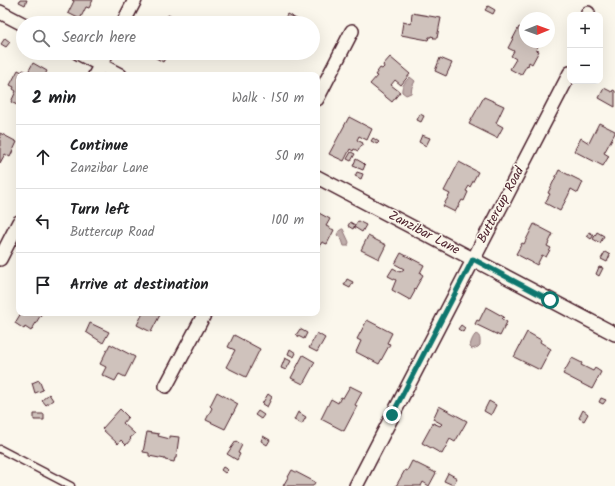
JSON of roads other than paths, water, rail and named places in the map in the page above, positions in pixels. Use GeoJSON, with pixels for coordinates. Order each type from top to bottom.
{"type":"FeatureCollection","features":[{"type":"Feature","properties":{"kind":"street"},"geometry":{"type":"LineString","coordinates":[[127,16],[135,0]]}},
{"type":"Feature","properties":{"kind":"street"},"geometry":{"type":"LineString","coordinates":[[0,12],[16,20]]}},
{"type":"Feature","properties":{"kind":"street"},"geometry":{"type":"LineString","coordinates":[[320,93],[352,31]]}},
{"type":"Feature","properties":{"kind":"street"},"geometry":{"type":"LineString","coordinates":[[86,60],[98,70],[103,60]]}},
{"type":"Feature","properties":{"kind":"street","name":"Buttercup Road"},"geometry":{"type":"LineString","coordinates":[[356,486],[567,79]]}},
{"type":"Feature","properties":{"kind":"street","name":"Zanzibar Lane"},"geometry":{"type":"LineString","coordinates":[[320,179],[615,334]]}},
{"type":"Feature","properties":{"kind":"street"},"geometry":{"type":"LineString","coordinates":[[0,259],[16,228]]}},
{"type":"Feature","properties":{"kind":"street"},"geometry":{"type":"LineString","coordinates":[[166,386],[203,316]]}},
{"type":"Feature","properties":{"kind":"lane"},"geometry":{"type":"LineString","coordinates":[[0,449],[71,486]]}}]}
